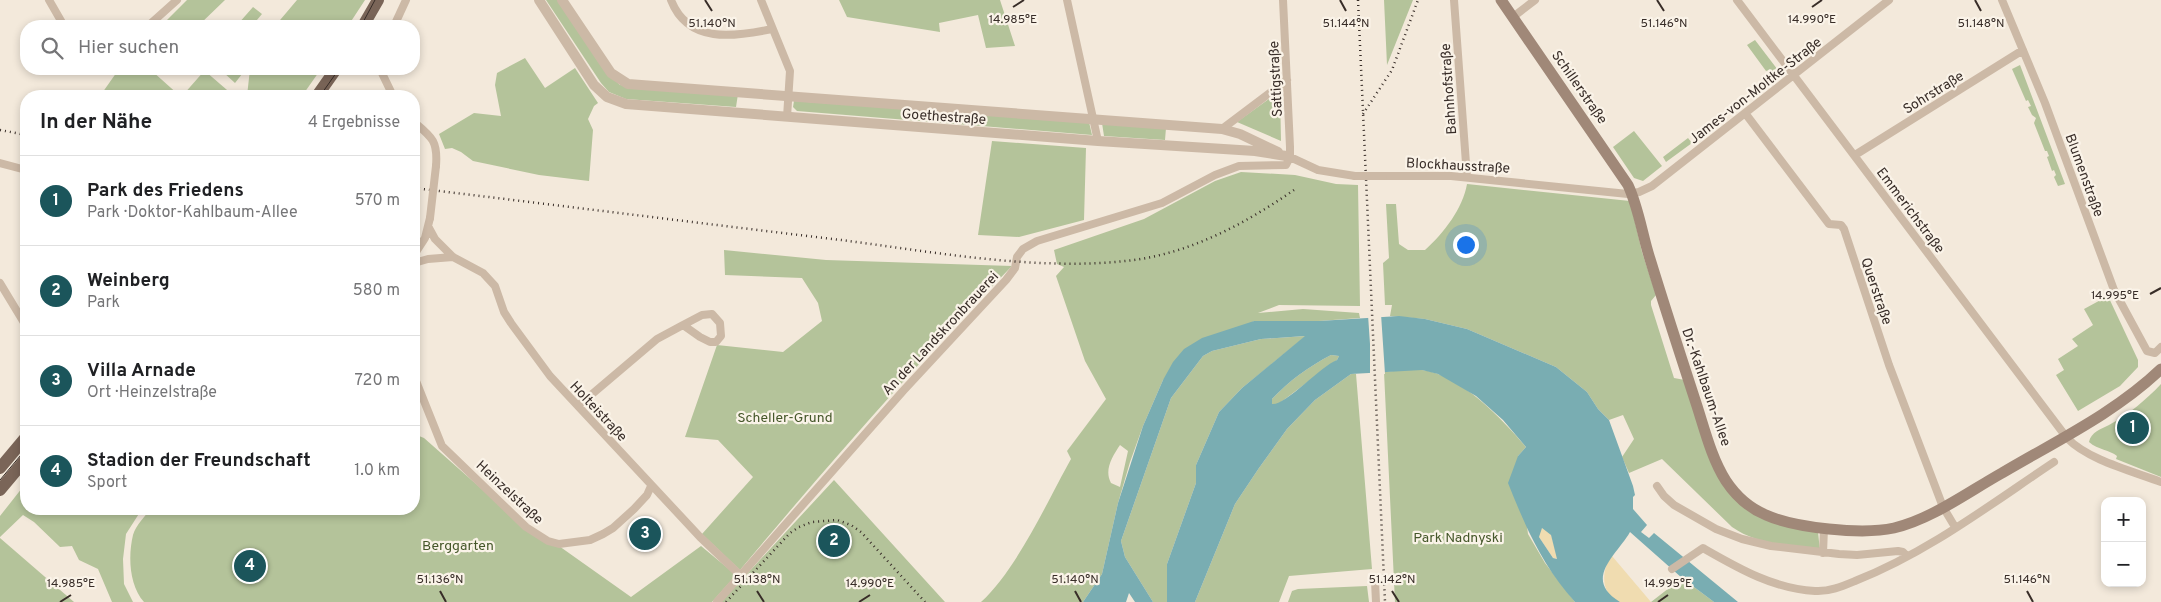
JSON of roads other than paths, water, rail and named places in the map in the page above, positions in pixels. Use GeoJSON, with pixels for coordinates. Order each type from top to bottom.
{"type":"FeatureCollection","features":[{"type":"Feature","properties":{"kind":"main road"},"geometry":{"type":"LineString","coordinates":[[366,20],[378,0]]}},
{"type":"Feature","properties":{"kind":"main road","name":"Schillerstraße"},"geometry":{"type":"LineString","coordinates":[[1501,0],[1620,171],[1632,194]]}},
{"type":"Feature","properties":{"kind":"main road"},"geometry":{"type":"LineString","coordinates":[[321,90],[332,75]]}},
{"type":"Feature","properties":{"kind":"main road","name":"Dr.-Kahlbaum-Allee"},"geometry":{"type":"LineString","coordinates":[[1632,194],[1661,298],[1708,440],[1724,478],[1739,497],[1760,512],[1779,520],[1824,528],[1865,531],[1887,529],[1909,523],[1944,507],[2116,405],[2161,369]]}},
{"type":"Feature","properties":{"kind":"main road"},"geometry":{"type":"LineString","coordinates":[[0,468],[20,444]]}},
{"type":"Feature","properties":{"kind":"main road"},"geometry":{"type":"LineString","coordinates":[[0,490],[20,466]]}},
{"type":"Feature","properties":{"kind":"street"},"geometry":{"type":"LineString","coordinates":[[49,0],[61,20]]}},
{"type":"Feature","properties":{"kind":"street"},"geometry":{"type":"LineString","coordinates":[[155,20],[177,0]]}},
{"type":"Feature","properties":{"kind":"street"},"geometry":{"type":"LineString","coordinates":[[397,20],[406,0]]}},
{"type":"Feature","properties":{"kind":"street","name":"Goethestraße"},"geometry":{"type":"LineString","coordinates":[[539,0],[594,85],[612,99],[626,104],[787,118],[1255,151],[1288,157]]}},
{"type":"Feature","properties":{"kind":"street","name":"Goethestraße"},"geometry":{"type":"LineString","coordinates":[[562,0],[612,73],[622,81],[635,85],[1222,129],[1240,134],[1288,157]]}},
{"type":"Feature","properties":{"kind":"street"},"geometry":{"type":"LineString","coordinates":[[671,0],[679,17],[692,28],[712,34],[729,35],[772,29]]}},
{"type":"Feature","properties":{"kind":"street"},"geometry":{"type":"LineString","coordinates":[[761,0],[790,71],[787,118]]}},
{"type":"Feature","properties":{"kind":"street"},"geometry":{"type":"LineString","coordinates":[[1067,0],[1098,141]]}},
{"type":"Feature","properties":{"kind":"street","name":"Sattigstraße"},"geometry":{"type":"LineString","coordinates":[[1283,0],[1288,157]]}},
{"type":"Feature","properties":{"kind":"street","name":"Bahnhofstraße"},"geometry":{"type":"LineString","coordinates":[[1454,0],[1467,177]]}},
{"type":"Feature","properties":{"kind":"street"},"geometry":{"type":"LineString","coordinates":[[1513,17],[1535,0]]}},
{"type":"Feature","properties":{"kind":"street","name":"Emmerichstraße"},"geometry":{"type":"LineString","coordinates":[[1737,0],[2065,436],[2074,445],[2100,459],[2161,482]]}},
{"type":"Feature","properties":{"kind":"street","name":"James-von-Moltke-Straße"},"geometry":{"type":"LineString","coordinates":[[1632,194],[1652,186],[1889,0]]}},
{"type":"Feature","properties":{"kind":"street","name":"Blumenstraße"},"geometry":{"type":"LineString","coordinates":[[2002,0],[2045,103],[2114,290],[2144,347],[2151,354],[2161,348]]}},
{"type":"Feature","properties":{"kind":"street","name":"Sohrstraße"},"geometry":{"type":"LineString","coordinates":[[1855,155],[2024,50]]}},
{"type":"Feature","properties":{"kind":"street"},"geometry":{"type":"LineString","coordinates":[[382,75],[390,90]]}},
{"type":"Feature","properties":{"kind":"street"},"geometry":{"type":"LineString","coordinates":[[1222,129],[1287,80]]}},
{"type":"Feature","properties":{"kind":"street","name":"Querstraße"},"geometry":{"type":"LineString","coordinates":[[1745,113],[1829,224],[1841,225],[1844,229],[1889,365],[1944,507]]}},
{"type":"Feature","properties":{"kind":"street"},"geometry":{"type":"LineString","coordinates":[[420,128],[434,141],[437,151],[429,228],[420,244]]}},
{"type":"Feature","properties":{"kind":"street","name":"Blockhausstraße"},"geometry":{"type":"LineString","coordinates":[[1288,157],[1318,170],[1355,176],[1467,177],[1632,194]]}},
{"type":"Feature","properties":{"kind":"street","name":"An der Landskronbrauerei"},"geometry":{"type":"LineString","coordinates":[[717,602],[903,391],[1006,280],[1015,268],[1017,257],[1023,249],[1044,238],[1162,203],[1215,174],[1249,165],[1282,166],[1286,165],[1288,157]]}},
{"type":"Feature","properties":{"kind":"street"},"geometry":{"type":"LineString","coordinates":[[0,162],[20,168]]}},
{"type":"Feature","properties":{"kind":"street","name":"Holteistraße"},"geometry":{"type":"LineString","coordinates":[[429,228],[439,244],[453,257],[483,272],[495,286],[504,312],[511,323],[550,376],[651,486],[741,576]]}},
{"type":"Feature","properties":{"kind":"street"},"geometry":{"type":"LineString","coordinates":[[420,261],[453,257]]}},
{"type":"Feature","properties":{"kind":"street"},"geometry":{"type":"LineString","coordinates":[[0,283],[20,316]]}},
{"type":"Feature","properties":{"kind":"street"},"geometry":{"type":"LineString","coordinates":[[578,406],[657,339],[682,324],[702,315],[712,314],[720,323],[721,336],[716,342],[710,342],[682,324]]}},
{"type":"Feature","properties":{"kind":"street","name":"Heinzelstraße"},"geometry":{"type":"LineString","coordinates":[[420,391],[442,446],[526,526],[548,541],[559,544],[590,540],[603,534],[613,528],[634,509],[647,495],[651,486]]}},
{"type":"Feature","properties":{"kind":"street"},"geometry":{"type":"LineString","coordinates":[[1672,569],[1702,548],[1766,580],[1790,588],[1817,592],[1834,589],[1867,577],[1907,556],[2054,462]]}},
{"type":"Feature","properties":{"kind":"street"},"geometry":{"type":"LineString","coordinates":[[1657,486],[1674,505],[1716,528],[1742,539],[1771,546],[1823,553],[1858,555],[1898,551],[1903,552],[1907,556]]}},
{"type":"Feature","properties":{"kind":"street"},"geometry":{"type":"LineString","coordinates":[[1944,507],[1955,527]]}},
{"type":"Feature","properties":{"kind":"street"},"geometry":{"type":"LineString","coordinates":[[1823,553],[1824,528]]}},
{"type":"Feature","properties":{"kind":"street"},"geometry":{"type":"LineString","coordinates":[[1375,581],[1376,602]]}},
{"type":"Feature","properties":{"kind":"water"},"geometry":{"type":"Polygon","coordinates":[[[1399,316],[1425,319],[1467,329],[1556,367],[1587,392],[1598,409],[1609,420],[1633,486],[1635,495],[1633,497],[1633,509],[1647,525],[1641,532],[1649,538],[1654,533],[1738,602],[1714,602],[1682,578],[1630,532],[1611,558],[1603,576],[1604,585],[1609,593],[1620,602],[1575,602],[1553,574],[1536,546],[1508,483],[1518,456],[1526,447],[1503,420],[1476,396],[1438,374],[1422,370],[1351,374],[1315,400],[1287,429],[1235,504],[1195,602],[1167,602],[1167,564],[1196,483],[1196,465],[1219,412],[1242,388],[1305,336],[1261,339],[1212,351],[1203,356],[1171,398],[1121,541],[1125,557],[1153,602],[1135,602],[1129,593],[1126,602],[1083,602],[1102,574],[1118,503],[1143,426],[1173,362],[1184,349],[1202,338],[1254,321],[1319,321],[1399,316]],[[1331,355],[1292,380],[1272,399],[1272,404],[1278,403],[1294,393],[1337,360],[1339,356],[1331,355]],[[1542,528],[1539,537],[1553,558],[1557,559],[1551,535],[1542,528]]]}},
{"type":"Feature","properties":{"kind":"tram line"},"geometry":{"type":"LineString","coordinates":[[364,20],[375,0]]}},
{"type":"Feature","properties":{"kind":"tram line"},"geometry":{"type":"LineString","coordinates":[[324,90],[335,75]]}},
{"type":"Feature","properties":{"kind":"tram line"},"geometry":{"type":"LineString","coordinates":[[0,480],[20,456]]}},
{"type":"Feature","properties":{"kind":"railway"},"geometry":{"type":"LineString","coordinates":[[1358,0],[1385,602]]}},
{"type":"Feature","properties":{"kind":"railway"},"geometry":{"type":"LineString","coordinates":[[1363,114],[1392,70],[1418,0]]}},
{"type":"Feature","properties":{"kind":"railway"},"geometry":{"type":"LineString","coordinates":[[0,130],[20,134]]}},
{"type":"Feature","properties":{"kind":"railway"},"geometry":{"type":"LineString","coordinates":[[420,189],[950,255],[1061,264],[1134,260],[1177,250],[1238,225],[1294,190]]}},
{"type":"Feature","properties":{"kind":"railway"},"geometry":{"type":"LineString","coordinates":[[726,602],[790,533],[812,522],[837,520],[851,525],[861,532],[925,602]]}},
{"type":"Feature","properties":{"kind":"place","name":"Park des Friedens"},"geometry":{"type":"Point","coordinates":[2133,428]}},
{"type":"Feature","properties":{"kind":"place","name":"Villa Arnade"},"geometry":{"type":"Point","coordinates":[645,534]}},
{"type":"Feature","properties":{"kind":"place","name":"Weinberg"},"geometry":{"type":"Point","coordinates":[834,541]}},
{"type":"Feature","properties":{"kind":"place","name":"Stadion der Freundschaft"},"geometry":{"type":"Point","coordinates":[250,566]}},
{"type":"Feature","properties":{"kind":"park label","name":"Scheller-Grund"},"geometry":{"type":"Point","coordinates":[785,417]}},
{"type":"Feature","properties":{"kind":"park label","name":"Park Nadnyski"},"geometry":{"type":"Point","coordinates":[1458,537]}},
{"type":"Feature","properties":{"kind":"park label","name":"Berggarten"},"geometry":{"type":"Point","coordinates":[458,545]}}]}
